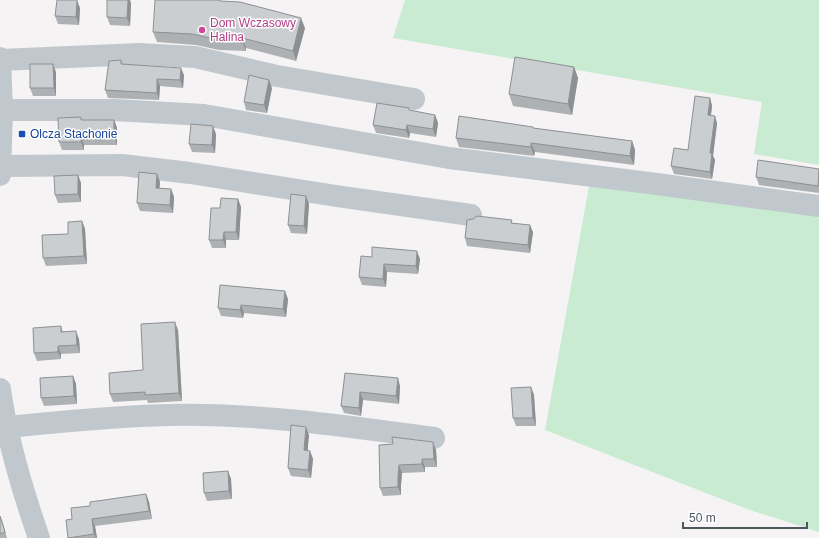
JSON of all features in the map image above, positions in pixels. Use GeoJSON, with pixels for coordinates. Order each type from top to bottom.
{"type":"FeatureCollection","features":[{"type":"Feature","properties":{"kind":"street"},"geometry":{"type":"LineString","coordinates":[[0,176],[2,110],[0,59],[139,54],[195,57],[277,76],[414,99]]}},
{"type":"Feature","properties":{"kind":"street"},"geometry":{"type":"LineString","coordinates":[[2,110],[114,110],[204,115],[449,158],[819,206]]}},
{"type":"Feature","properties":{"kind":"street"},"geometry":{"type":"LineString","coordinates":[[0,166],[122,165],[471,215]]}},
{"type":"Feature","properties":{"kind":"street"},"geometry":{"type":"LineString","coordinates":[[0,389],[7,429],[21,485],[39,538]]}},
{"type":"Feature","properties":{"kind":"street"},"geometry":{"type":"LineString","coordinates":[[7,429],[18,426],[72,421],[177,415],[300,420],[434,438]]}},
{"type":"Feature","properties":{"kind":"green space"},"geometry":{"type":"Polygon","coordinates":[[[405,0],[819,0],[819,165],[754,154],[762,102],[393,38],[405,0]]]}},
{"type":"Feature","properties":{"kind":"green space"},"geometry":{"type":"Polygon","coordinates":[[[590,181],[819,213],[819,532],[747,509],[545,430],[590,181]]]}},
{"type":"Feature","properties":{"kind":"building"},"geometry":{"type":"Polygon","coordinates":[[[57,0],[77,0],[76,17],[55,16],[57,0]]]}},
{"type":"Feature","properties":{"kind":"building"},"geometry":{"type":"Polygon","coordinates":[[[107,0],[128,0],[127,18],[107,17],[107,0]]]}},
{"type":"Feature","properties":{"kind":"building"},"geometry":{"type":"Polygon","coordinates":[[[155,0],[220,0],[240,2],[301,18],[293,51],[242,38],[242,41],[215,39],[192,34],[153,32],[155,0]]]}},
{"type":"Feature","properties":{"kind":"building"},"geometry":{"type":"Polygon","coordinates":[[[515,57],[574,67],[568,104],[509,94],[515,57]]]}},
{"type":"Feature","properties":{"kind":"building"},"geometry":{"type":"Polygon","coordinates":[[[121,60],[121,64],[181,68],[180,80],[157,79],[157,93],[105,90],[109,61],[121,60]]]}},
{"type":"Feature","properties":{"kind":"building"},"geometry":{"type":"Polygon","coordinates":[[[30,64],[53,64],[54,88],[30,88],[30,64]]]}},
{"type":"Feature","properties":{"kind":"building"},"geometry":{"type":"Polygon","coordinates":[[[249,75],[269,80],[264,105],[244,102],[249,75]]]}},
{"type":"Feature","properties":{"kind":"building"},"geometry":{"type":"Polygon","coordinates":[[[695,96],[710,98],[708,115],[715,116],[710,153],[712,153],[710,172],[671,166],[674,148],[688,150],[695,96]]]}},
{"type":"Feature","properties":{"kind":"building"},"geometry":{"type":"Polygon","coordinates":[[[377,103],[409,108],[409,110],[435,115],[433,129],[407,125],[406,130],[373,125],[377,103]]]}},
{"type":"Feature","properties":{"kind":"building"},"geometry":{"type":"Polygon","coordinates":[[[459,116],[533,128],[632,141],[630,156],[531,143],[531,147],[456,138],[459,116]]]}},
{"type":"Feature","properties":{"kind":"building"},"geometry":{"type":"Polygon","coordinates":[[[81,117],[81,120],[114,120],[114,137],[81,137],[81,142],[59,142],[58,118],[81,117]]]}},
{"type":"Feature","properties":{"kind":"building"},"geometry":{"type":"Polygon","coordinates":[[[191,124],[213,126],[212,145],[189,144],[191,124]]]}},
{"type":"Feature","properties":{"kind":"building"},"geometry":{"type":"Polygon","coordinates":[[[758,160],[819,169],[818,186],[756,177],[758,160]]]}},
{"type":"Feature","properties":{"kind":"building"},"geometry":{"type":"Polygon","coordinates":[[[139,172],[157,174],[156,188],[171,189],[170,205],[137,203],[139,172]]]}},
{"type":"Feature","properties":{"kind":"building"},"geometry":{"type":"Polygon","coordinates":[[[78,175],[78,194],[55,195],[54,176],[78,175]]]}},
{"type":"Feature","properties":{"kind":"building"},"geometry":{"type":"Polygon","coordinates":[[[291,194],[306,196],[304,226],[288,225],[291,194]]]}},
{"type":"Feature","properties":{"kind":"building"},"geometry":{"type":"Polygon","coordinates":[[[221,198],[238,199],[236,232],[224,232],[223,240],[209,240],[211,208],[220,208],[221,198]]]}},
{"type":"Feature","properties":{"kind":"building"},"geometry":{"type":"Polygon","coordinates":[[[477,216],[512,220],[511,223],[530,225],[528,245],[465,238],[467,220],[473,219],[477,216]]]}},
{"type":"Feature","properties":{"kind":"building"},"geometry":{"type":"Polygon","coordinates":[[[82,221],[84,256],[43,258],[42,235],[68,234],[68,222],[82,221]]]}},
{"type":"Feature","properties":{"kind":"building"},"geometry":{"type":"Polygon","coordinates":[[[372,247],[417,251],[416,266],[384,264],[383,279],[359,277],[361,256],[372,257],[372,247]]]}},
{"type":"Feature","properties":{"kind":"building"},"geometry":{"type":"Polygon","coordinates":[[[220,285],[285,291],[283,309],[241,305],[240,310],[218,308],[220,285]]]}},
{"type":"Feature","properties":{"kind":"building"},"geometry":{"type":"Polygon","coordinates":[[[175,322],[179,393],[145,395],[145,392],[110,394],[109,373],[143,370],[141,324],[175,322]]]}},
{"type":"Feature","properties":{"kind":"building"},"geometry":{"type":"Polygon","coordinates":[[[61,326],[61,332],[76,331],[77,345],[58,346],[58,352],[34,353],[33,328],[61,326]]]}},
{"type":"Feature","properties":{"kind":"building"},"geometry":{"type":"Polygon","coordinates":[[[345,373],[398,378],[396,396],[360,392],[359,408],[341,406],[345,373]]]}},
{"type":"Feature","properties":{"kind":"building"},"geometry":{"type":"Polygon","coordinates":[[[73,376],[74,396],[41,398],[40,378],[73,376]]]}},
{"type":"Feature","properties":{"kind":"building"},"geometry":{"type":"Polygon","coordinates":[[[531,387],[533,418],[513,418],[511,388],[531,387]]]}},
{"type":"Feature","properties":{"kind":"building"},"geometry":{"type":"Polygon","coordinates":[[[291,425],[306,427],[304,450],[310,451],[308,470],[288,468],[291,425]]]}},
{"type":"Feature","properties":{"kind":"building"},"geometry":{"type":"Polygon","coordinates":[[[392,437],[433,442],[434,459],[422,459],[422,464],[399,465],[398,487],[380,488],[379,445],[393,444],[392,437]]]}},
{"type":"Feature","properties":{"kind":"building"},"geometry":{"type":"Polygon","coordinates":[[[228,471],[229,491],[204,493],[203,473],[228,471]]]}},
{"type":"Feature","properties":{"kind":"building"},"geometry":{"type":"Polygon","coordinates":[[[146,494],[149,511],[92,519],[94,534],[68,538],[66,520],[72,519],[71,508],[90,506],[90,502],[146,494]]]}},
{"type":"Feature","properties":{"kind":"building"},"geometry":{"type":"Polygon","coordinates":[[[0,516],[5,532],[0,534],[0,516]]]}},
{"type":"Feature","properties":{"kind":"place","name":"Dom Wczasowy Halina"},"geometry":{"type":"Point","coordinates":[202,30]}},
{"type":"Feature","properties":{"kind":"place","name":"Olcza Stachonie"},"geometry":{"type":"Point","coordinates":[22,134]}}]}
